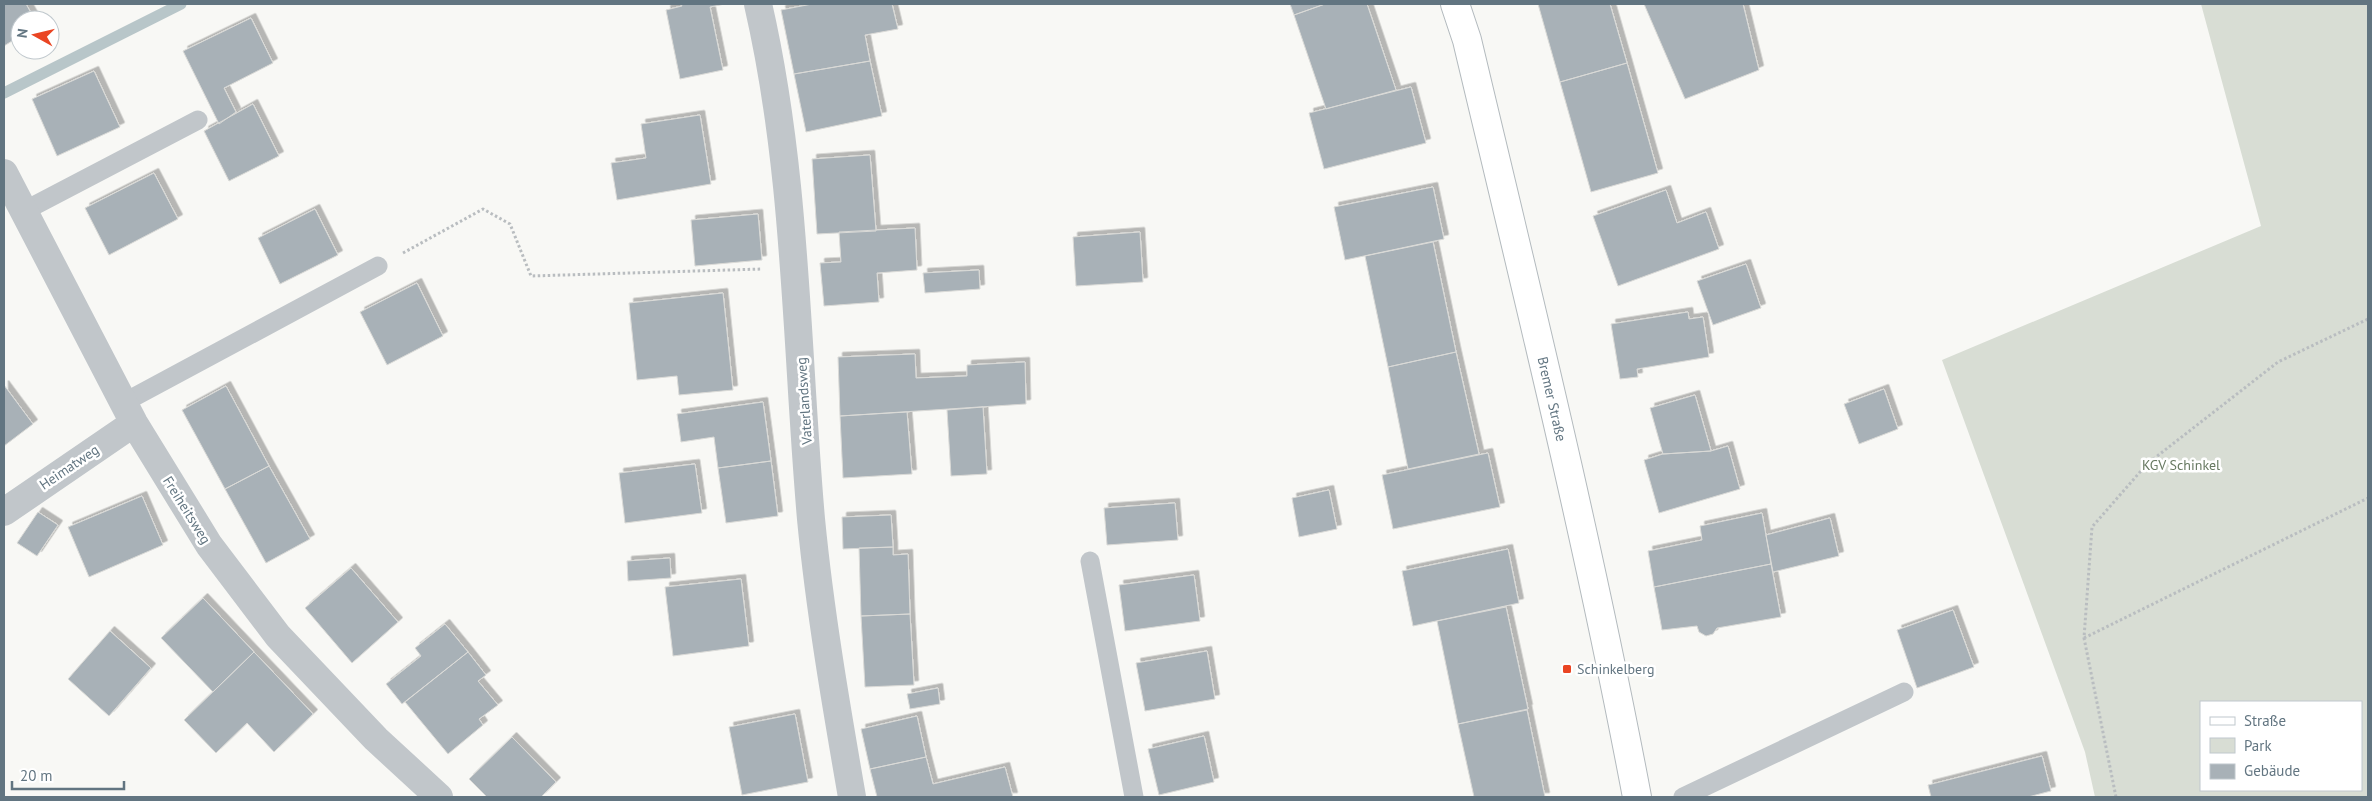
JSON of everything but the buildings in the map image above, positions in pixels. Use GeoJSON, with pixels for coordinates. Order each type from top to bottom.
{"type":"FeatureCollection","features":[{"type":"Feature","properties":{"kind":"main road","name":"Bremer Straße"},"geometry":{"type":"LineString","coordinates":[[1455,4],[1467,40],[1577,507],[1611,659],[1637,797]]}},
{"type":"Feature","properties":{"kind":"street","name":"Vaterlandsweg"},"geometry":{"type":"LineString","coordinates":[[758,4],[765,35],[787,175],[812,520],[837,715],[852,797]]}},
{"type":"Feature","properties":{"kind":"street","name":"Freiheitsweg"},"geometry":{"type":"LineString","coordinates":[[4,173],[128,413],[209,545],[278,636],[376,739],[439,797]]}},
{"type":"Feature","properties":{"kind":"street","name":"Heimatweg"},"geometry":{"type":"LineString","coordinates":[[4,512],[128,413]]}},
{"type":"Feature","properties":{"kind":"lane"},"geometry":{"type":"LineString","coordinates":[[24,211],[198,120]]}},
{"type":"Feature","properties":{"kind":"lane"},"geometry":{"type":"LineString","coordinates":[[128,413],[378,266]]}},
{"type":"Feature","properties":{"kind":"lane"},"geometry":{"type":"LineString","coordinates":[[1090,561],[1134,797]]}},
{"type":"Feature","properties":{"kind":"lane"},"geometry":{"type":"LineString","coordinates":[[1683,797],[1904,692]]}},
{"type":"Feature","properties":{"kind":"path"},"geometry":{"type":"LineString","coordinates":[[378,266],[482,209],[510,224],[531,276],[794,268]]}},
{"type":"Feature","properties":{"kind":"path"},"geometry":{"type":"LineString","coordinates":[[2116,797],[2084,638],[2092,527],[2147,464],[2278,362],[2368,319]]}},
{"type":"Feature","properties":{"kind":"path"},"geometry":{"type":"LineString","coordinates":[[2084,638],[2368,498]]}},
{"type":"Feature","properties":{"kind":"green space","name":"KGV Schinkel"},"geometry":{"type":"Polygon","coordinates":[[[2201,4],[2368,4],[2368,797],[2095,797],[2085,752],[1942,360],[2261,226],[2201,4]]]}},
{"type":"Feature","properties":{"kind":"waterway"},"geometry":{"type":"LineString","coordinates":[[4,93],[181,4]]}},
{"type":"Feature","properties":{"kind":"place","name":"Schinkelberg"},"geometry":{"type":"Point","coordinates":[1567,669]}}]}
